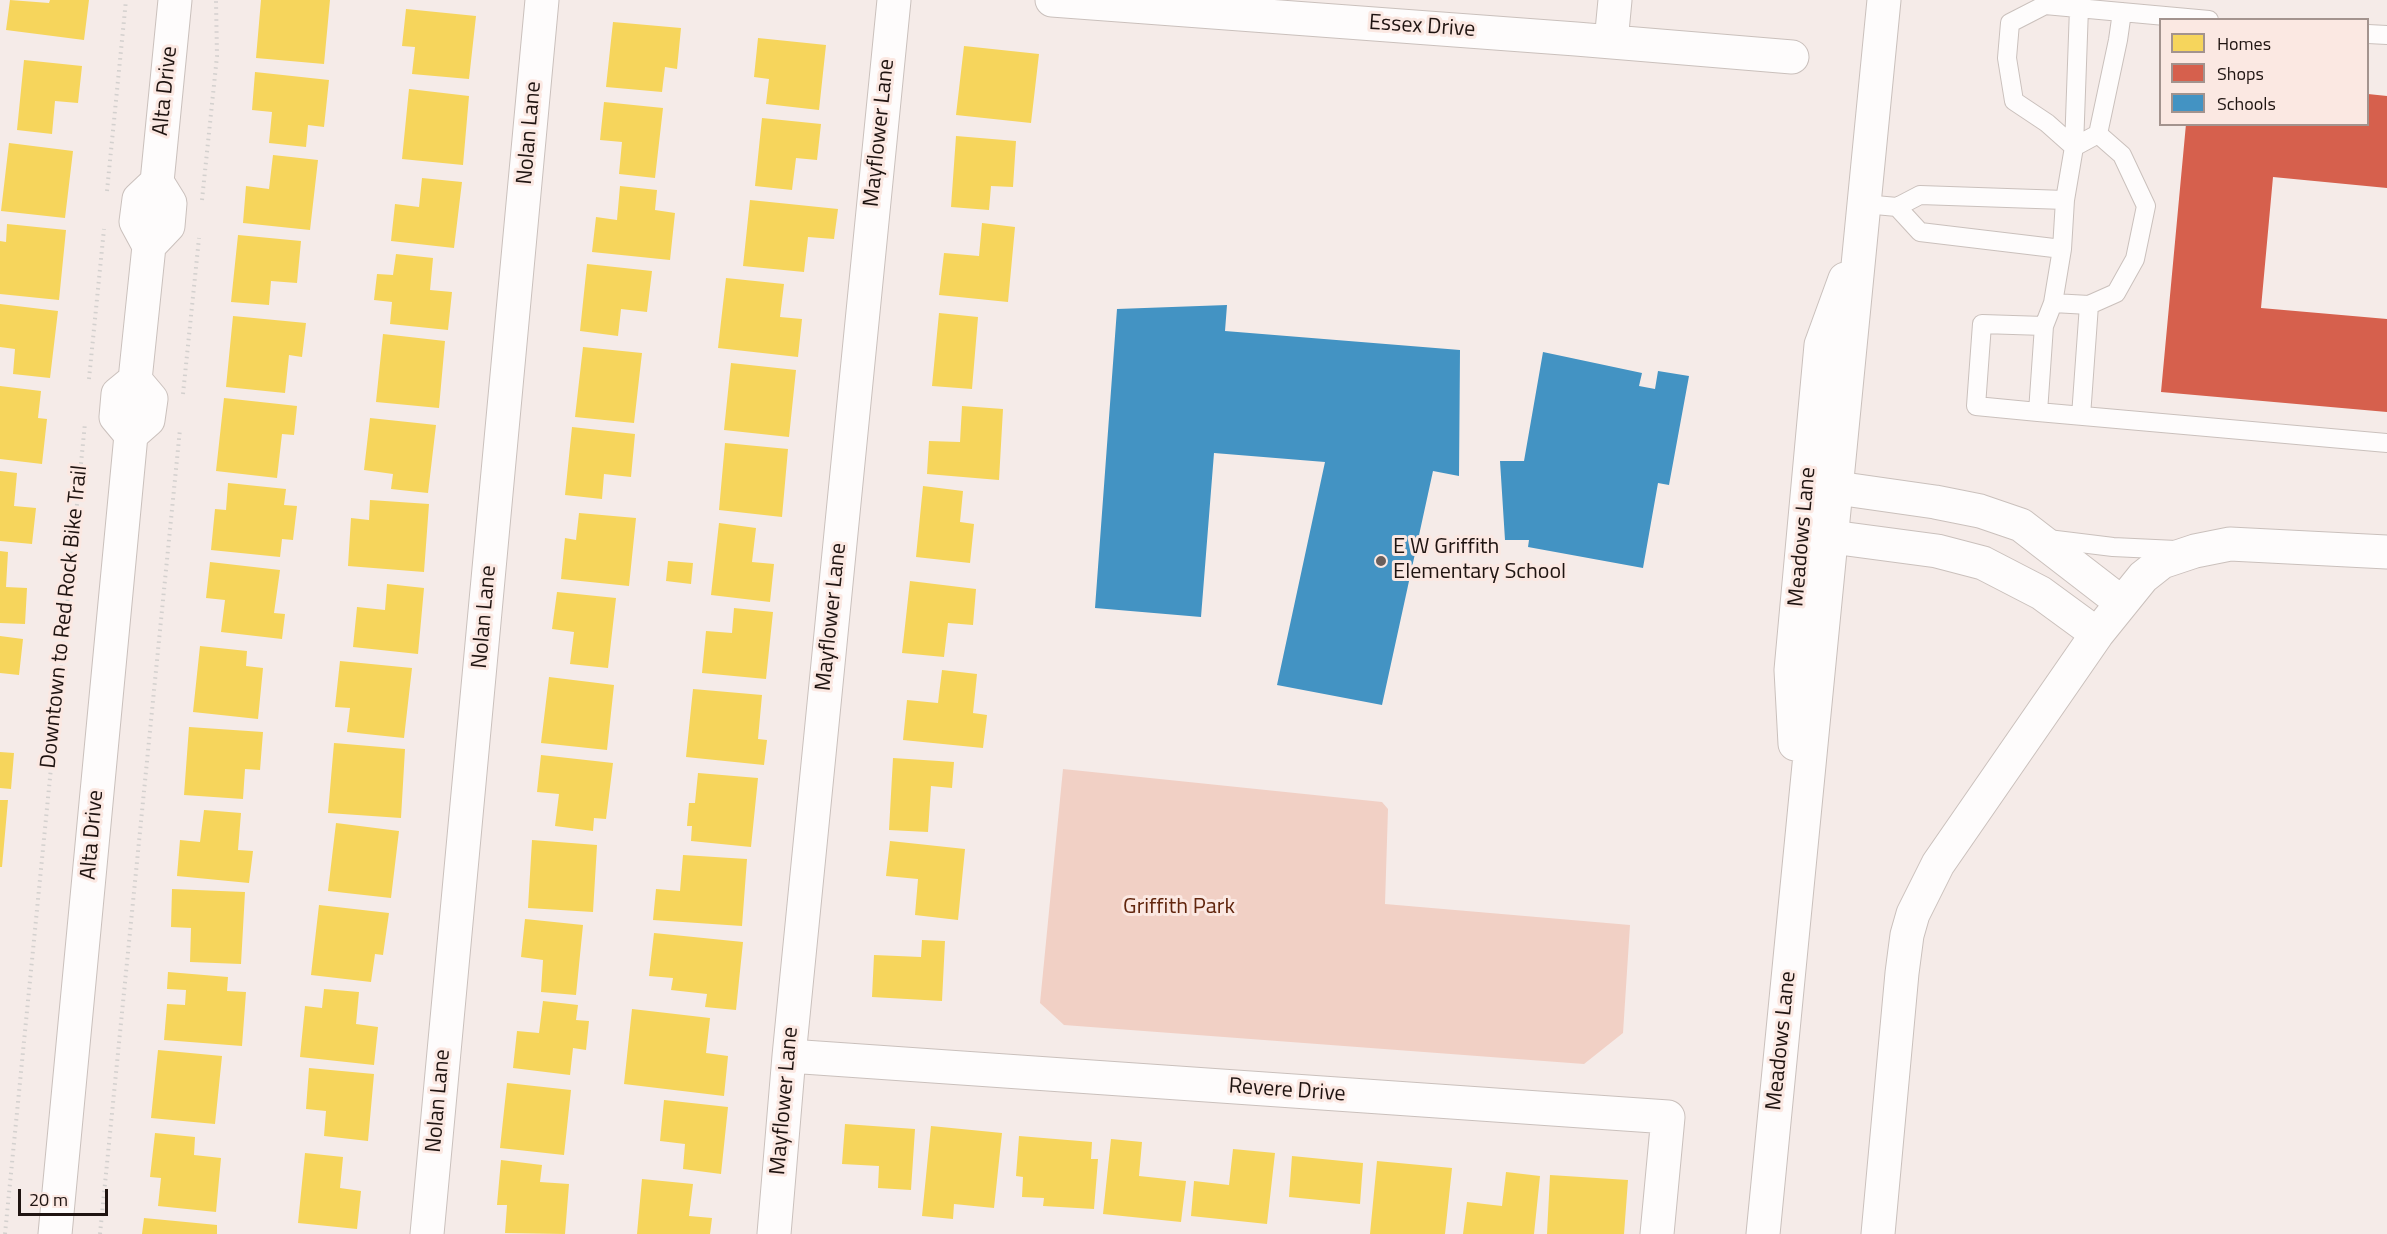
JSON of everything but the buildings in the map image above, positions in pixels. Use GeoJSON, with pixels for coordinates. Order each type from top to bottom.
{"type":"FeatureCollection","features":[{"type":"Feature","properties":{"kind":"street","name":"Alta Drive"},"geometry":{"type":"LineString","coordinates":[[55,1234],[131,435],[116,417],[118,394],[135,380],[149,246],[136,222],[139,199],[157,182],[175,0]]}},
{"type":"Feature","properties":{"kind":"street","name":"Nolan Lane"},"geometry":{"type":"LineString","coordinates":[[427,1234],[542,0]]}},
{"type":"Feature","properties":{"kind":"street","name":"Mayflower Lane"},"geometry":{"type":"LineString","coordinates":[[774,1234],[789,1056],[894,0]]}},
{"type":"Feature","properties":{"kind":"street","name":"Essex Drive"},"geometry":{"type":"LineString","coordinates":[[1052,0],[1252,7],[1792,57]]}},
{"type":"Feature","properties":{"kind":"street"},"geometry":{"type":"LineString","coordinates":[[1611,42],[1615,0]]}},
{"type":"Feature","properties":{"kind":"street","name":"Meadows Lane"},"geometry":{"type":"LineString","coordinates":[[1762,1234],[1802,848],[1884,0]]}},
{"type":"Feature","properties":{"kind":"street","name":"Meadows Lane"},"geometry":{"type":"LineString","coordinates":[[1802,848],[1791,670],[1821,345],[1863,218]]}},
{"type":"Feature","properties":{"kind":"street"},"geometry":{"type":"LineString","coordinates":[[1837,488],[1935,501],[1980,511],[2021,525],[2122,603]]}},
{"type":"Feature","properties":{"kind":"street"},"geometry":{"type":"LineString","coordinates":[[1832,537],[1937,551],[1983,563],[2041,593],[2097,634]]}},
{"type":"Feature","properties":{"kind":"street"},"geometry":{"type":"LineString","coordinates":[[1878,1234],[1902,973],[1907,935],[1913,915],[1938,864],[2097,634],[2143,577],[2162,562],[2195,551],[2230,544],[2387,552]]}},
{"type":"Feature","properties":{"kind":"street","name":"Revere Drive"},"geometry":{"type":"LineString","coordinates":[[789,1056],[1668,1117],[1656,1234]]}},
{"type":"Feature","properties":{"kind":"lane"},"geometry":{"type":"LineString","coordinates":[[2074,147],[2047,123],[2014,101],[2007,58],[2010,23],[2045,5],[2187,18]]}},
{"type":"Feature","properties":{"kind":"lane"},"geometry":{"type":"LineString","coordinates":[[2038,412],[2044,326],[2053,303],[2062,249],[2065,200],[2074,147],[2079,8]]}},
{"type":"Feature","properties":{"kind":"lane"},"geometry":{"type":"LineString","coordinates":[[2074,147],[2098,134],[2122,12]]}},
{"type":"Feature","properties":{"kind":"lane"},"geometry":{"type":"LineString","coordinates":[[2369,34],[2387,35]]}},
{"type":"Feature","properties":{"kind":"lane"},"geometry":{"type":"LineString","coordinates":[[2053,303],[2089,305],[2116,293],[2135,259],[2146,206],[2122,155],[2098,134]]}},
{"type":"Feature","properties":{"kind":"lane"},"geometry":{"type":"LineString","coordinates":[[1863,218],[1897,207],[1920,195],[2065,200]]}},
{"type":"Feature","properties":{"kind":"lane"},"geometry":{"type":"LineString","coordinates":[[1897,207],[1920,232],[2062,249]]}},
{"type":"Feature","properties":{"kind":"lane"},"geometry":{"type":"LineString","coordinates":[[2081,416],[2089,305]]}},
{"type":"Feature","properties":{"kind":"lane"},"geometry":{"type":"LineString","coordinates":[[2044,326],[1982,324],[1976,406],[2387,443]]}},
{"type":"Feature","properties":{"kind":"lane"},"geometry":{"type":"LineString","coordinates":[[2039,537],[2113,547],[2195,551]]}},
{"type":"Feature","properties":{"kind":"path"},"geometry":{"type":"LineString","coordinates":[[107,199],[126,0]]}},
{"type":"Feature","properties":{"kind":"path"},"geometry":{"type":"LineString","coordinates":[[201,210],[217,56],[216,0]]}},
{"type":"Feature","properties":{"kind":"path"},"geometry":{"type":"LineString","coordinates":[[88,389],[104,223]]}},
{"type":"Feature","properties":{"kind":"path"},"geometry":{"type":"LineString","coordinates":[[183,401],[199,234]]}},
{"type":"Feature","properties":{"kind":"path","name":"Downtown to Red Rock Bike Trail"},"geometry":{"type":"LineString","coordinates":[[5,1234],[86,413]]}},
{"type":"Feature","properties":{"kind":"path"},"geometry":{"type":"LineString","coordinates":[[100,1234],[180,425]]}},
{"type":"Feature","properties":{"kind":"green space","name":"Griffith Park"},"geometry":{"type":"Polygon","coordinates":[[[1063,769],[1382,802],[1388,809],[1385,904],[1630,925],[1623,1033],[1584,1064],[1064,1025],[1040,1003],[1063,769]]]}},
{"type":"Feature","properties":{"kind":"place","name":"E W Griffith Elementary School"},"geometry":{"type":"Point","coordinates":[1381,561]}}]}
